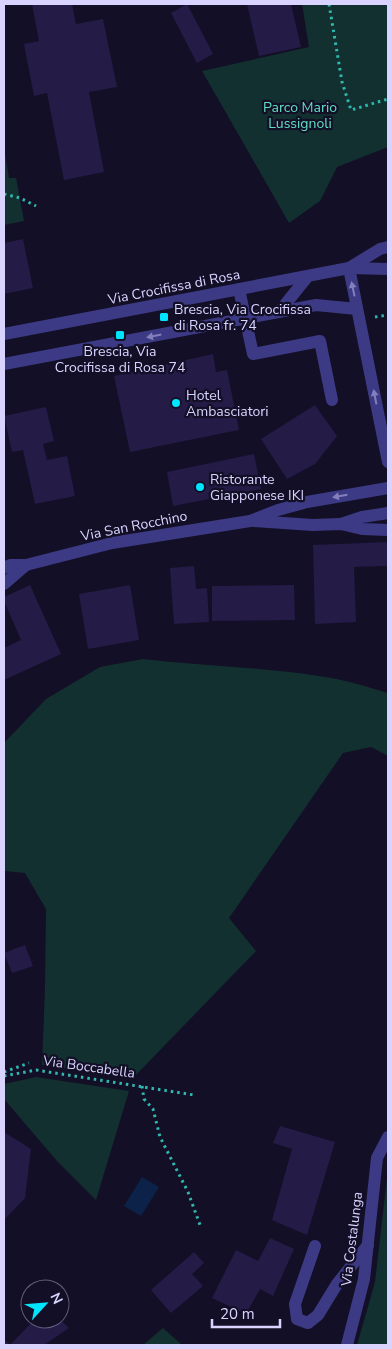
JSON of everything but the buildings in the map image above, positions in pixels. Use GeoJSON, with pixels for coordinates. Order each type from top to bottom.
{"type":"FeatureCollection","features":[{"type":"Feature","properties":{"kind":"street"},"geometry":{"type":"LineString","coordinates":[[349,268],[384,248]]}},
{"type":"Feature","properties":{"kind":"street"},"geometry":{"type":"LineString","coordinates":[[349,268],[388,269]]}},
{"type":"Feature","properties":{"kind":"street"},"geometry":{"type":"LineString","coordinates":[[349,268],[388,462]]}},
{"type":"Feature","properties":{"kind":"street","name":"Via Crocifissa di Rosa"},"geometry":{"type":"LineString","coordinates":[[4,334],[349,268]]}},
{"type":"Feature","properties":{"kind":"street"},"geometry":{"type":"LineString","coordinates":[[279,312],[308,276]]}},
{"type":"Feature","properties":{"kind":"street"},"geometry":{"type":"LineString","coordinates":[[239,290],[253,354],[320,341],[332,400]]}},
{"type":"Feature","properties":{"kind":"street"},"geometry":{"type":"LineString","coordinates":[[4,364],[316,305],[357,309]]}},
{"type":"Feature","properties":{"kind":"street","name":"Via San Rocchino"},"geometry":{"type":"LineString","coordinates":[[4,568],[10,565],[26,566],[112,543],[250,521],[278,510],[307,502],[388,488]]}},
{"type":"Feature","properties":{"kind":"street"},"geometry":{"type":"LineString","coordinates":[[341,524],[362,517],[388,513]]}},
{"type":"Feature","properties":{"kind":"street","name":"Via San Rocchino"},"geometry":{"type":"LineString","coordinates":[[250,521],[313,525],[341,524],[362,529],[388,530]]}},
{"type":"Feature","properties":{"kind":"street","name":"Via San Rocchino"},"geometry":{"type":"LineString","coordinates":[[4,584],[26,566]]}},
{"type":"Feature","properties":{"kind":"street","name":"Via Costalunga"},"geometry":{"type":"LineString","coordinates":[[347,1345],[364,1279],[377,1158],[388,1137]]}},
{"type":"Feature","properties":{"kind":"street"},"geometry":{"type":"LineString","coordinates":[[315,1246],[295,1304],[297,1319],[308,1323],[318,1315],[337,1284],[368,1245]]}},
{"type":"Feature","properties":{"kind":"path"},"geometry":{"type":"LineString","coordinates":[[329,4],[342,82],[351,110],[388,99]]}},
{"type":"Feature","properties":{"kind":"path"},"geometry":{"type":"LineString","coordinates":[[4,194],[20,198],[36,206]]}},
{"type":"Feature","properties":{"kind":"path"},"geometry":{"type":"LineString","coordinates":[[6,1071],[29,1062]]}},
{"type":"Feature","properties":{"kind":"path","name":"Via Boccabella"},"geometry":{"type":"LineString","coordinates":[[4,1076],[36,1070],[194,1095]]}},
{"type":"Feature","properties":{"kind":"path","name":"Via Boccabella"},"geometry":{"type":"LineString","coordinates":[[142,1086],[144,1099],[153,1109],[160,1137],[188,1192],[200,1226]]}},
{"type":"Feature","properties":{"kind":"green space","name":"Parco Mario Lussignoli"},"geometry":{"type":"Polygon","coordinates":[[[302,4],[388,4],[388,147],[337,167],[320,201],[289,223],[202,71],[309,47],[302,4]]]}},
{"type":"Feature","properties":{"kind":"green space"},"geometry":{"type":"Polygon","coordinates":[[[4,148],[9,178],[16,178],[24,221],[4,225],[4,148]]]}},
{"type":"Feature","properties":{"kind":"green space"},"geometry":{"type":"Polygon","coordinates":[[[143,659],[302,674],[341,680],[388,693],[388,756],[371,747],[343,753],[229,918],[256,951],[133,1078],[42,1065],[46,909],[25,873],[4,871],[4,743],[46,699],[100,667],[143,659]]]}},
{"type":"Feature","properties":{"kind":"green space"},"geometry":{"type":"Polygon","coordinates":[[[36,1077],[129,1091],[96,1200],[57,1161],[4,1099],[4,1084],[36,1077]]]}},
{"type":"Feature","properties":{"kind":"green space"},"geometry":{"type":"Polygon","coordinates":[[[388,1169],[388,1345],[357,1345],[375,1282],[388,1169]]]}},
{"type":"Feature","properties":{"kind":"green space"},"geometry":{"type":"Polygon","coordinates":[[[163,1328],[182,1345],[143,1345],[163,1328]]]}},
{"type":"Feature","properties":{"kind":"water"},"geometry":{"type":"Polygon","coordinates":[[[142,1177],[159,1187],[141,1216],[124,1206],[142,1177]]]}},
{"type":"Feature","properties":{"kind":"place","name":"Brescia, Via Crocifissa di Rosa fr. 74"},"geometry":{"type":"Point","coordinates":[164,317]}},
{"type":"Feature","properties":{"kind":"place","name":"Brescia, Via Crocifissa di Rosa 74"},"geometry":{"type":"Point","coordinates":[120,335]}},
{"type":"Feature","properties":{"kind":"place","name":"Hotel Ambasciatori"},"geometry":{"type":"Point","coordinates":[176,403]}},
{"type":"Feature","properties":{"kind":"place","name":"Ristorante Giapponese IKI"},"geometry":{"type":"Point","coordinates":[200,487]}}]}
